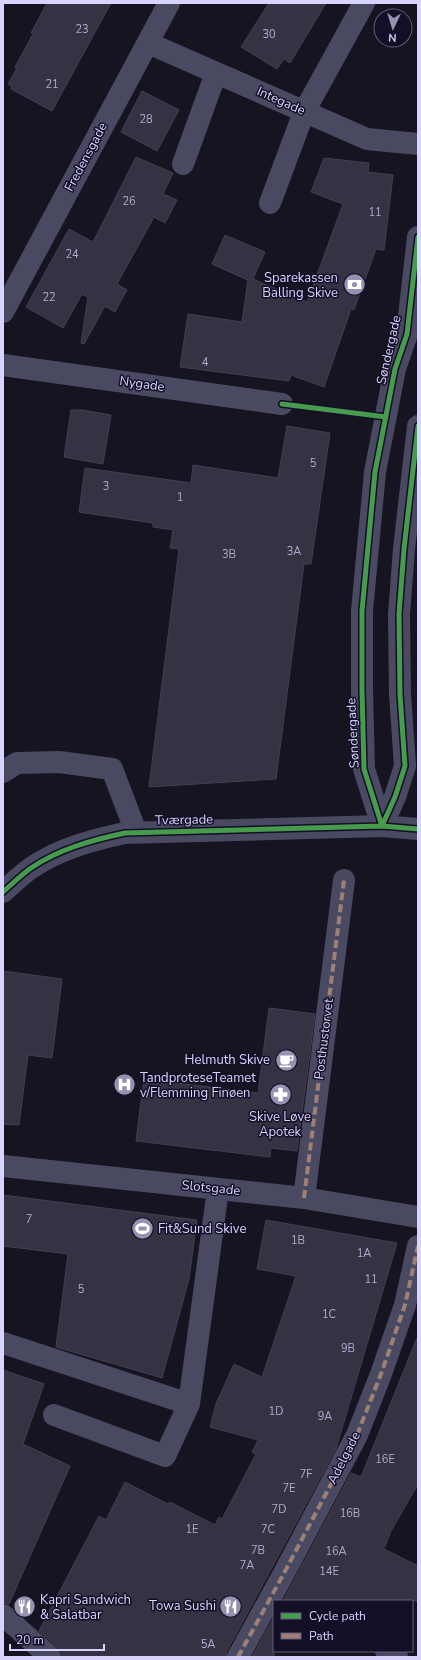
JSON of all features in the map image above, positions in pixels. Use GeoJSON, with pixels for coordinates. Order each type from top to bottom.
{"type":"FeatureCollection","features":[{"type":"Feature","properties":{"kind":"street","name":"Fredensgade"},"geometry":{"type":"LineString","coordinates":[[3,312],[169,3]]}},
{"type":"Feature","properties":{"kind":"street"},"geometry":{"type":"LineString","coordinates":[[270,203],[304,112],[364,3]]}},
{"type":"Feature","properties":{"kind":"street","name":"Integade"},"geometry":{"type":"LineString","coordinates":[[148,43],[367,139],[418,144]]}},
{"type":"Feature","properties":{"kind":"street"},"geometry":{"type":"LineString","coordinates":[[183,164],[216,73]]}},
{"type":"Feature","properties":{"kind":"street","name":"Søndergade"},"geometry":{"type":"LineString","coordinates":[[382,826],[364,769],[362,611],[375,472],[395,369],[407,334],[418,237]]}},
{"type":"Feature","properties":{"kind":"street","name":"Nygade"},"geometry":{"type":"LineString","coordinates":[[3,365],[282,404]]}},
{"type":"Feature","properties":{"kind":"street"},"geometry":{"type":"LineString","coordinates":[[382,826],[395,797],[405,766],[400,694],[399,614],[404,548],[415,472],[418,426]]}},
{"type":"Feature","properties":{"kind":"street"},"geometry":{"type":"LineString","coordinates":[[3,772],[17,763],[58,762],[112,769],[136,832]]}},
{"type":"Feature","properties":{"kind":"street","name":"Tværgade"},"geometry":{"type":"LineString","coordinates":[[3,892],[31,869],[52,856],[90,841],[125,832],[382,826],[418,829]]}},
{"type":"Feature","properties":{"kind":"street","name":"Posthustorvet"},"geometry":{"type":"LineString","coordinates":[[304,1198],[344,880]]}},
{"type":"Feature","properties":{"kind":"street","name":"Slotsgade"},"geometry":{"type":"LineString","coordinates":[[3,1166],[304,1198],[418,1217]]}},
{"type":"Feature","properties":{"kind":"street"},"geometry":{"type":"LineString","coordinates":[[54,1415],[165,1456],[189,1404],[218,1189]]}},
{"type":"Feature","properties":{"kind":"street","name":"Adelgade"},"geometry":{"type":"LineString","coordinates":[[238,1657],[357,1435],[381,1374],[405,1305],[418,1246]]}},
{"type":"Feature","properties":{"kind":"street"},"geometry":{"type":"LineString","coordinates":[[3,1343],[189,1404]]}},
{"type":"Feature","properties":{"kind":"street"},"geometry":{"type":"LineString","coordinates":[[3,1615],[50,1657]]}},
{"type":"Feature","properties":{"kind":"street"},"geometry":{"type":"LineString","coordinates":[[388,1652],[397,1657]]}},
{"type":"Feature","properties":{"kind":"building"},"geometry":{"type":"Polygon","coordinates":[[[47,3],[111,3],[52,111],[11,89],[12,87],[8,84],[17,68],[15,67],[33,34],[31,33],[47,3]]]}},
{"type":"Feature","properties":{"kind":"building"},"geometry":{"type":"Polygon","coordinates":[[[269,3],[326,3],[290,63],[284,59],[277,69],[241,47],[269,3]]]}},
{"type":"Feature","properties":{"kind":"building"},"geometry":{"type":"Polygon","coordinates":[[[142,91],[179,110],[157,151],[121,132],[142,91]]]}},
{"type":"Feature","properties":{"kind":"building"},"geometry":{"type":"Polygon","coordinates":[[[136,157],[173,173],[163,194],[177,200],[165,223],[154,217],[117,284],[127,290],[115,312],[105,306],[84,344],[81,343],[88,297],[82,294],[63,328],[26,307],[69,229],[93,242],[136,157]]]}},
{"type":"Feature","properties":{"kind":"building"},"geometry":{"type":"Polygon","coordinates":[[[324,158],[369,163],[368,172],[393,175],[384,250],[376,249],[354,310],[351,309],[324,387],[291,375],[289,381],[180,367],[188,314],[242,322],[248,280],[212,264],[225,235],[265,252],[253,279],[307,302],[343,204],[311,192],[324,158]]]}},
{"type":"Feature","properties":{"kind":"building"},"geometry":{"type":"Polygon","coordinates":[[[71,410],[82,410],[111,415],[103,464],[64,457],[71,410]]]}},
{"type":"Feature","properties":{"kind":"building"},"geometry":{"type":"Polygon","coordinates":[[[287,426],[330,433],[311,564],[304,564],[276,779],[149,787],[179,549],[170,548],[173,530],[153,527],[153,523],[79,512],[85,468],[191,483],[193,465],[278,478],[287,426]]]}},
{"type":"Feature","properties":{"kind":"building"},"geometry":{"type":"Polygon","coordinates":[[[3,971],[62,979],[52,1058],[28,1055],[19,1125],[3,1124],[3,971]]]}},
{"type":"Feature","properties":{"kind":"building"},"geometry":{"type":"Polygon","coordinates":[[[269,1008],[315,1014],[297,1151],[271,1148],[270,1157],[136,1141],[144,1079],[258,1093],[269,1008]]]}},
{"type":"Feature","properties":{"kind":"building"},"geometry":{"type":"Polygon","coordinates":[[[3,1195],[197,1220],[189,1279],[162,1378],[56,1347],[68,1254],[3,1246],[3,1195]]]}},
{"type":"Feature","properties":{"kind":"building"},"geometry":{"type":"Polygon","coordinates":[[[266,1220],[397,1243],[336,1449],[227,1651],[226,1657],[62,1657],[62,1653],[58,1648],[39,1631],[99,1516],[106,1520],[125,1482],[168,1504],[170,1502],[215,1525],[219,1517],[222,1519],[256,1454],[252,1452],[258,1440],[210,1427],[216,1404],[234,1364],[262,1377],[296,1276],[257,1269],[266,1220]]]}},
{"type":"Feature","properties":{"kind":"building"},"geometry":{"type":"Polygon","coordinates":[[[418,1338],[418,1484],[391,1531],[384,1549],[418,1566],[418,1601],[284,1600],[351,1473],[361,1477],[418,1338]]]}},
{"type":"Feature","properties":{"kind":"building"},"geometry":{"type":"Polygon","coordinates":[[[3,1370],[44,1384],[23,1444],[70,1466],[9,1604],[3,1603],[3,1370]]]}},
{"type":"Feature","properties":{"kind":"building"},"geometry":{"type":"Polygon","coordinates":[[[273,1619],[274,1657],[252,1657],[273,1619]]]}},
{"type":"Feature","properties":{"kind":"marked path"},"geometry":{"type":"LineString","coordinates":[[304,1198],[344,880]]}},
{"type":"Feature","properties":{"kind":"marked path"},"geometry":{"type":"LineString","coordinates":[[238,1657],[357,1435],[381,1374],[405,1305],[418,1246]]}},
{"type":"Feature","properties":{"kind":"cycle path"},"geometry":{"type":"LineString","coordinates":[[382,826],[364,769],[362,611],[375,472],[395,369],[407,334],[418,237]]}},
{"type":"Feature","properties":{"kind":"cycle path"},"geometry":{"type":"LineString","coordinates":[[282,404],[386,417]]}},
{"type":"Feature","properties":{"kind":"cycle path"},"geometry":{"type":"LineString","coordinates":[[382,826],[395,797],[405,766],[400,694],[399,614],[404,549],[418,426]]}},
{"type":"Feature","properties":{"kind":"cycle path"},"geometry":{"type":"LineString","coordinates":[[3,892],[31,868],[64,850],[88,842],[125,833],[382,826],[418,829]]}},
{"type":"Feature","properties":{"kind":"place","name":"Sparekassen Balling Skive"},"geometry":{"type":"Point","coordinates":[354,285]}},
{"type":"Feature","properties":{"kind":"place","name":"Helmuth Skive"},"geometry":{"type":"Point","coordinates":[286,1060]}},
{"type":"Feature","properties":{"kind":"place","name":"TandproteseTeamet v/Flemming Finøen"},"geometry":{"type":"Point","coordinates":[124,1085]}},
{"type":"Feature","properties":{"kind":"place","name":"Skive Løve Apotek"},"geometry":{"type":"Point","coordinates":[280,1095]}},
{"type":"Feature","properties":{"kind":"place","name":"Fit&Sund Skive"},"geometry":{"type":"Point","coordinates":[143,1229]}},
{"type":"Feature","properties":{"kind":"place","name":"Towa Sushi"},"geometry":{"type":"Point","coordinates":[231,1606]}},
{"type":"Feature","properties":{"kind":"place","name":"Kapri Sandwich & Salatbar"},"geometry":{"type":"Point","coordinates":[24,1607]}}]}
